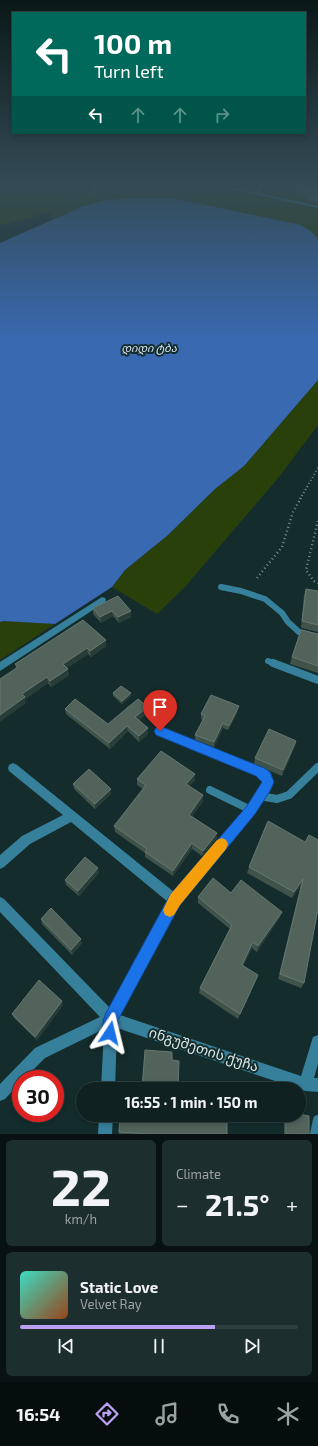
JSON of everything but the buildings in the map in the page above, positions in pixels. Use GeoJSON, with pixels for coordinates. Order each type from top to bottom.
{"type":"FeatureCollection","features":[{"type":"Feature","properties":{"kind":"street"},"geometry":{"type":"LineString","coordinates":[[0,667],[102,600]]}},
{"type":"Feature","properties":{"kind":"street"},"geometry":{"type":"LineString","coordinates":[[108,1082],[111,1019],[175,900],[251,810],[268,782],[266,776],[160,731]]}},
{"type":"Feature","properties":{"kind":"street"},"geometry":{"type":"LineString","coordinates":[[13,768],[175,900]]}},
{"type":"Feature","properties":{"kind":"street"},"geometry":{"type":"LineString","coordinates":[[0,863],[26,840],[72,816]]}},
{"type":"Feature","properties":{"kind":"street"},"geometry":{"type":"LineString","coordinates":[[0,903],[111,1019]]}},
{"type":"Feature","properties":{"kind":"street"},"geometry":{"type":"LineString","coordinates":[[0,1094],[40,1053],[111,1019]]}},
{"type":"Feature","properties":{"kind":"street","name":"ინგუშეთის ქუჩა"},"geometry":{"type":"LineString","coordinates":[[111,1019],[312,1085]]}},
{"type":"Feature","properties":{"kind":"street"},"geometry":{"type":"LineString","coordinates":[[312,1085],[318,1042]]}},
{"type":"Feature","properties":{"kind":"street"},"geometry":{"type":"LineString","coordinates":[[106,1122],[106,1134]]}},
{"type":"Feature","properties":{"kind":"lane"},"geometry":{"type":"LineString","coordinates":[[221,587],[241,591],[265,599],[282,613],[288,622],[299,632],[318,637]]}},
{"type":"Feature","properties":{"kind":"lane"},"geometry":{"type":"LineString","coordinates":[[268,661],[318,680]]}},
{"type":"Feature","properties":{"kind":"lane"},"geometry":{"type":"LineString","coordinates":[[260,796],[277,799],[289,795],[318,767]]}},
{"type":"Feature","properties":{"kind":"lane"},"geometry":{"type":"LineString","coordinates":[[210,790],[251,810]]}},
{"type":"Feature","properties":{"kind":"lane"},"geometry":{"type":"LineString","coordinates":[[315,1134],[318,1120]]}},
{"type":"Feature","properties":{"kind":"path"},"geometry":{"type":"LineString","coordinates":[[257,578],[282,547],[293,512],[318,468]]}},
{"type":"Feature","properties":{"kind":"path"},"geometry":{"type":"LineString","coordinates":[[318,521],[306,570],[314,581],[318,583]]}},
{"type":"Feature","properties":{"kind":"green space"},"geometry":{"type":"Polygon","coordinates":[[[318,380],[318,425],[279,477],[184,588],[157,614],[112,587],[125,570],[168,535],[215,489],[244,466],[318,380]]]}},
{"type":"Feature","properties":{"kind":"green space"},"geometry":{"type":"Polygon","coordinates":[[[0,622],[55,624],[0,660],[0,622]]]}},
{"type":"Feature","properties":{"kind":"water","name":"დიდი ტბა"},"geometry":{"type":"Polygon","coordinates":[[[16,236],[315,236],[318,239],[318,380],[244,466],[215,489],[168,535],[125,570],[112,587],[55,624],[0,622],[0,243],[16,236]]]}},
{"type":"Feature","properties":{"kind":"slow traffic"},"geometry":{"type":"LineString","coordinates":[[170,910],[175,900],[222,844]]}},
{"type":"Feature","properties":{"kind":"route"},"geometry":{"type":"LineString","coordinates":[[110,1033],[111,1019],[175,900],[251,810],[268,782],[266,776],[260,772],[160,731]]}}]}
